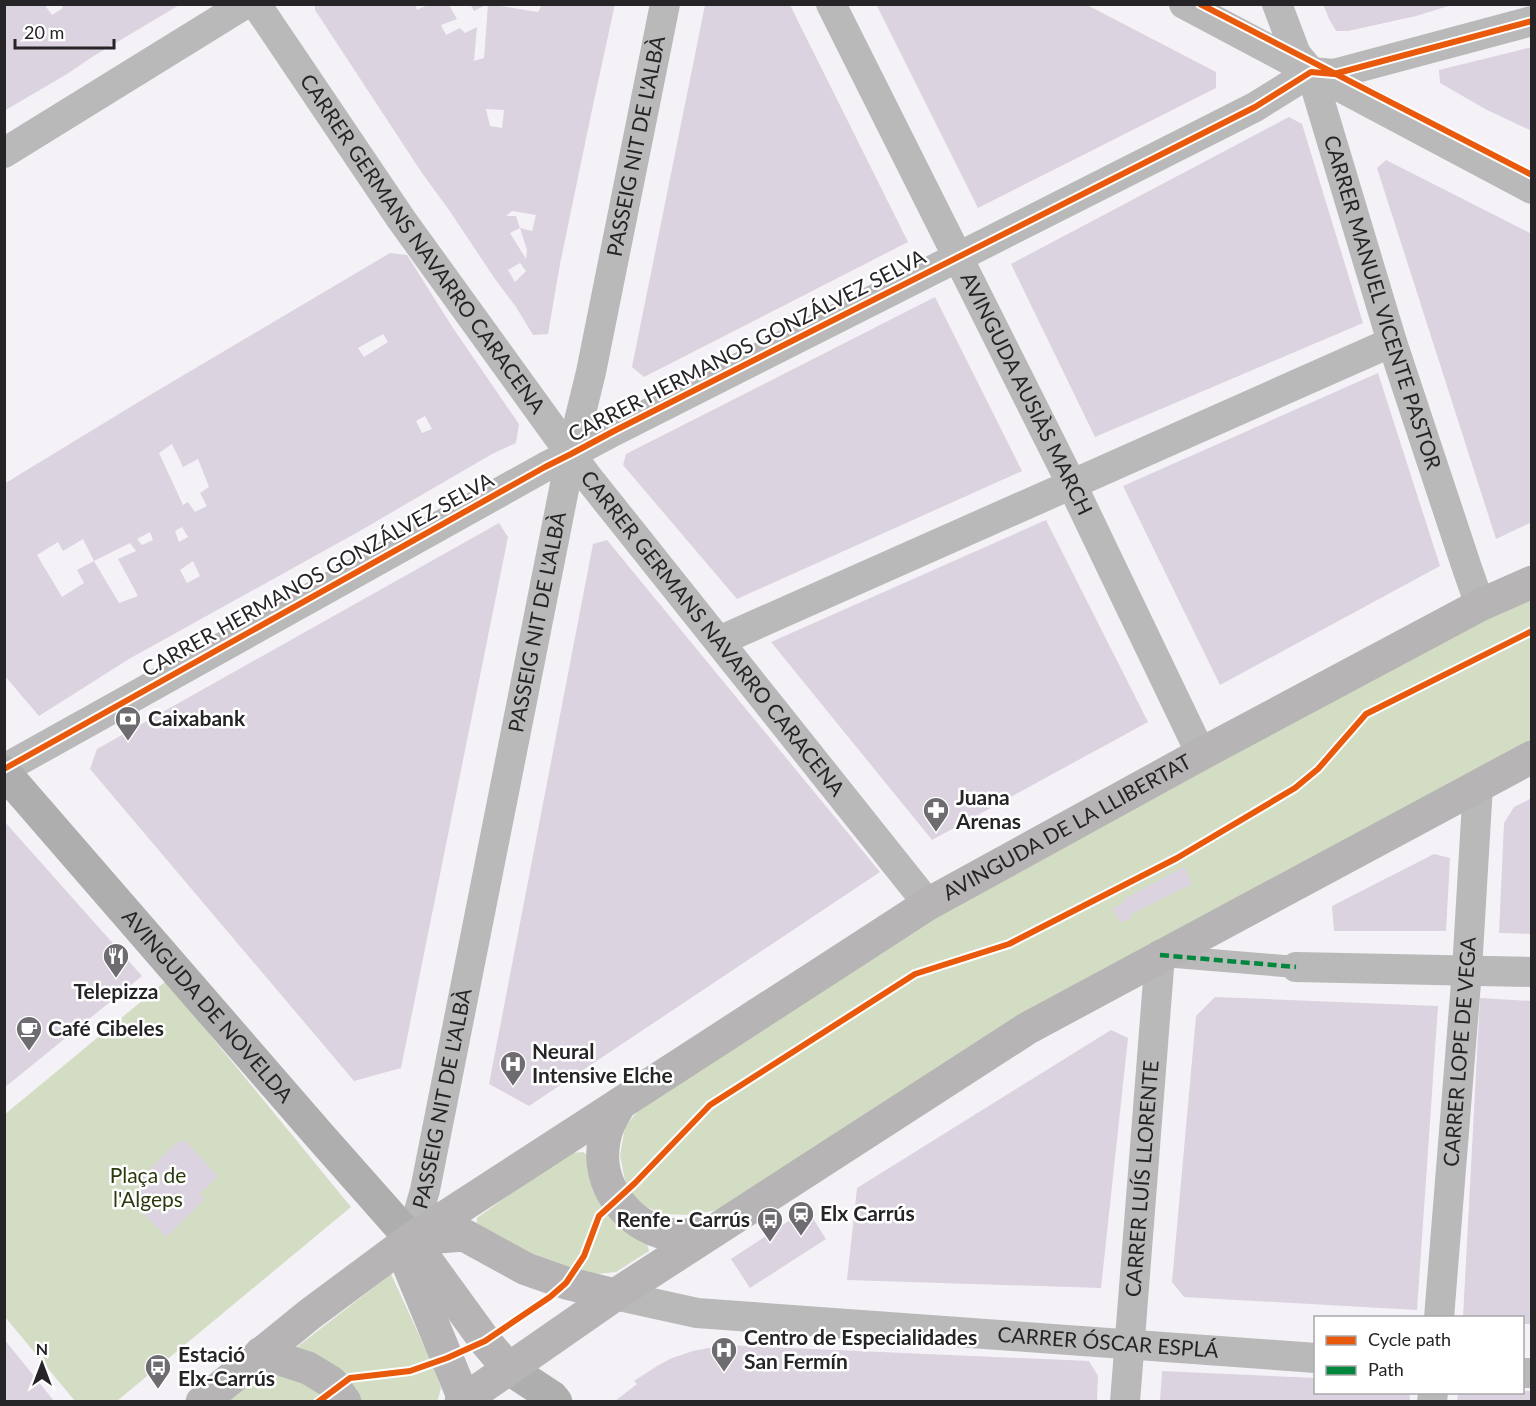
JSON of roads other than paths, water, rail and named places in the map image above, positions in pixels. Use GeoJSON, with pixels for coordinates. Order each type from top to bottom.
{"type":"FeatureCollection","features":[{"type":"Feature","properties":{"kind":"highway","name":"AVINGUDA DE LA LLIBERTAT"},"geometry":{"type":"LineString","coordinates":[[202,1401],[310,1314],[411,1239],[928,904],[1201,754],[1480,605],[1532,582]]}},
{"type":"Feature","properties":{"kind":"highway"},"geometry":{"type":"LineString","coordinates":[[411,1239],[410,1269],[463,1401],[615,1294],[1028,1028],[1532,757]]}},
{"type":"Feature","properties":{"kind":"highway"},"geometry":{"type":"LineString","coordinates":[[620,1104],[610,1121],[603,1141],[603,1162],[607,1182],[616,1200],[631,1216],[649,1228],[670,1234],[692,1235],[713,1230]]}},
{"type":"Feature","properties":{"kind":"highway"},"geometry":{"type":"LineString","coordinates":[[411,1239],[464,1235],[526,1269],[566,1284],[615,1294]]}},
{"type":"Feature","properties":{"kind":"highway"},"geometry":{"type":"LineString","coordinates":[[411,1239],[485,1341],[508,1368]]}},
{"type":"Feature","properties":{"kind":"highway"},"geometry":{"type":"LineString","coordinates":[[261,1353],[308,1368],[331,1382],[345,1401]]}},
{"type":"Feature","properties":{"kind":"main road","name":"AVINGUDA DE NOVELDA"},"geometry":{"type":"LineString","coordinates":[[4,770],[411,1239]]}},
{"type":"Feature","properties":{"kind":"main road"},"geometry":{"type":"LineString","coordinates":[[508,1368],[556,1401]]}},
{"type":"Feature","properties":{"kind":"street"},"geometry":{"type":"LineString","coordinates":[[4,153],[245,4]]}},
{"type":"Feature","properties":{"kind":"street","name":"CARRER GERMANS NAVARRO CARACENA"},"geometry":{"type":"LineString","coordinates":[[256,4],[401,219],[586,475],[928,904]]}},
{"type":"Feature","properties":{"kind":"street","name":"PASSEIG NIT DE L'ALBÀ"},"geometry":{"type":"LineString","coordinates":[[411,1239],[425,1190],[571,454],[591,372],[665,4]]}},
{"type":"Feature","properties":{"kind":"street","name":"AVINGUDA AUSIÀS MARCH"},"geometry":{"type":"LineString","coordinates":[[831,4],[1072,485],[1201,754]]}},
{"type":"Feature","properties":{"kind":"street"},"geometry":{"type":"LineString","coordinates":[[1184,4],[1532,189]]}},
{"type":"Feature","properties":{"kind":"street","name":"CARRER MANUEL VICENTE PASTOR"},"geometry":{"type":"LineString","coordinates":[[1277,4],[1296,54],[1311,72],[1392,342],[1480,605]]}},
{"type":"Feature","properties":{"kind":"street"},"geometry":{"type":"LineString","coordinates":[[1311,72],[1334,74],[1532,21]]}},
{"type":"Feature","properties":{"kind":"street","name":"CARRER HERMANOS GONZÁLVEZ SELVA"},"geometry":{"type":"LineString","coordinates":[[4,770],[538,471],[1254,107],[1311,72]]}},
{"type":"Feature","properties":{"kind":"street"},"geometry":{"type":"LineString","coordinates":[[719,641],[1392,342]]}},
{"type":"Feature","properties":{"kind":"street","name":"CARRER LOPE DE VEGA"},"geometry":{"type":"LineString","coordinates":[[1439,1316],[1467,970],[1478,785]]}},
{"type":"Feature","properties":{"kind":"street"},"geometry":{"type":"LineString","coordinates":[[1160,956],[1296,967],[1532,972]]}},
{"type":"Feature","properties":{"kind":"street","name":"CARRER LUÍS LLORENTE"},"geometry":{"type":"LineString","coordinates":[[1125,1401],[1160,956]]}},
{"type":"Feature","properties":{"kind":"street","name":"CARRER ÓSCAR ESPLÁ"},"geometry":{"type":"LineString","coordinates":[[615,1294],[697,1313],[1314,1358]]}},
{"type":"Feature","properties":{"kind":"place","name":"Caixabank"},"geometry":{"type":"Point","coordinates":[128,742]}},
{"type":"Feature","properties":{"kind":"place","name":"Juana Arenas"},"geometry":{"type":"Point","coordinates":[936,833]}},
{"type":"Feature","properties":{"kind":"place","name":"Telepizza"},"geometry":{"type":"Point","coordinates":[116,979]}},
{"type":"Feature","properties":{"kind":"place","name":"Café Cibeles"},"geometry":{"type":"Point","coordinates":[29,1052]}},
{"type":"Feature","properties":{"kind":"place","name":"Neural Intensive Elche"},"geometry":{"type":"Point","coordinates":[513,1087]}},
{"type":"Feature","properties":{"kind":"place","name":"Elx Carrús"},"geometry":{"type":"Point","coordinates":[801,1237]}},
{"type":"Feature","properties":{"kind":"place","name":"Renfe - Carrús"},"geometry":{"type":"Point","coordinates":[770,1243]}},
{"type":"Feature","properties":{"kind":"place","name":"Centro de Especialidades San Fermín"},"geometry":{"type":"Point","coordinates":[724,1373]}},
{"type":"Feature","properties":{"kind":"place","name":"Estació Elx-Carrús"},"geometry":{"type":"Point","coordinates":[158,1390]}},
{"type":"Feature","properties":{"kind":"park label","name":"Plaça de l'Algeps"},"geometry":{"type":"Point","coordinates":[148,1188]}}]}
